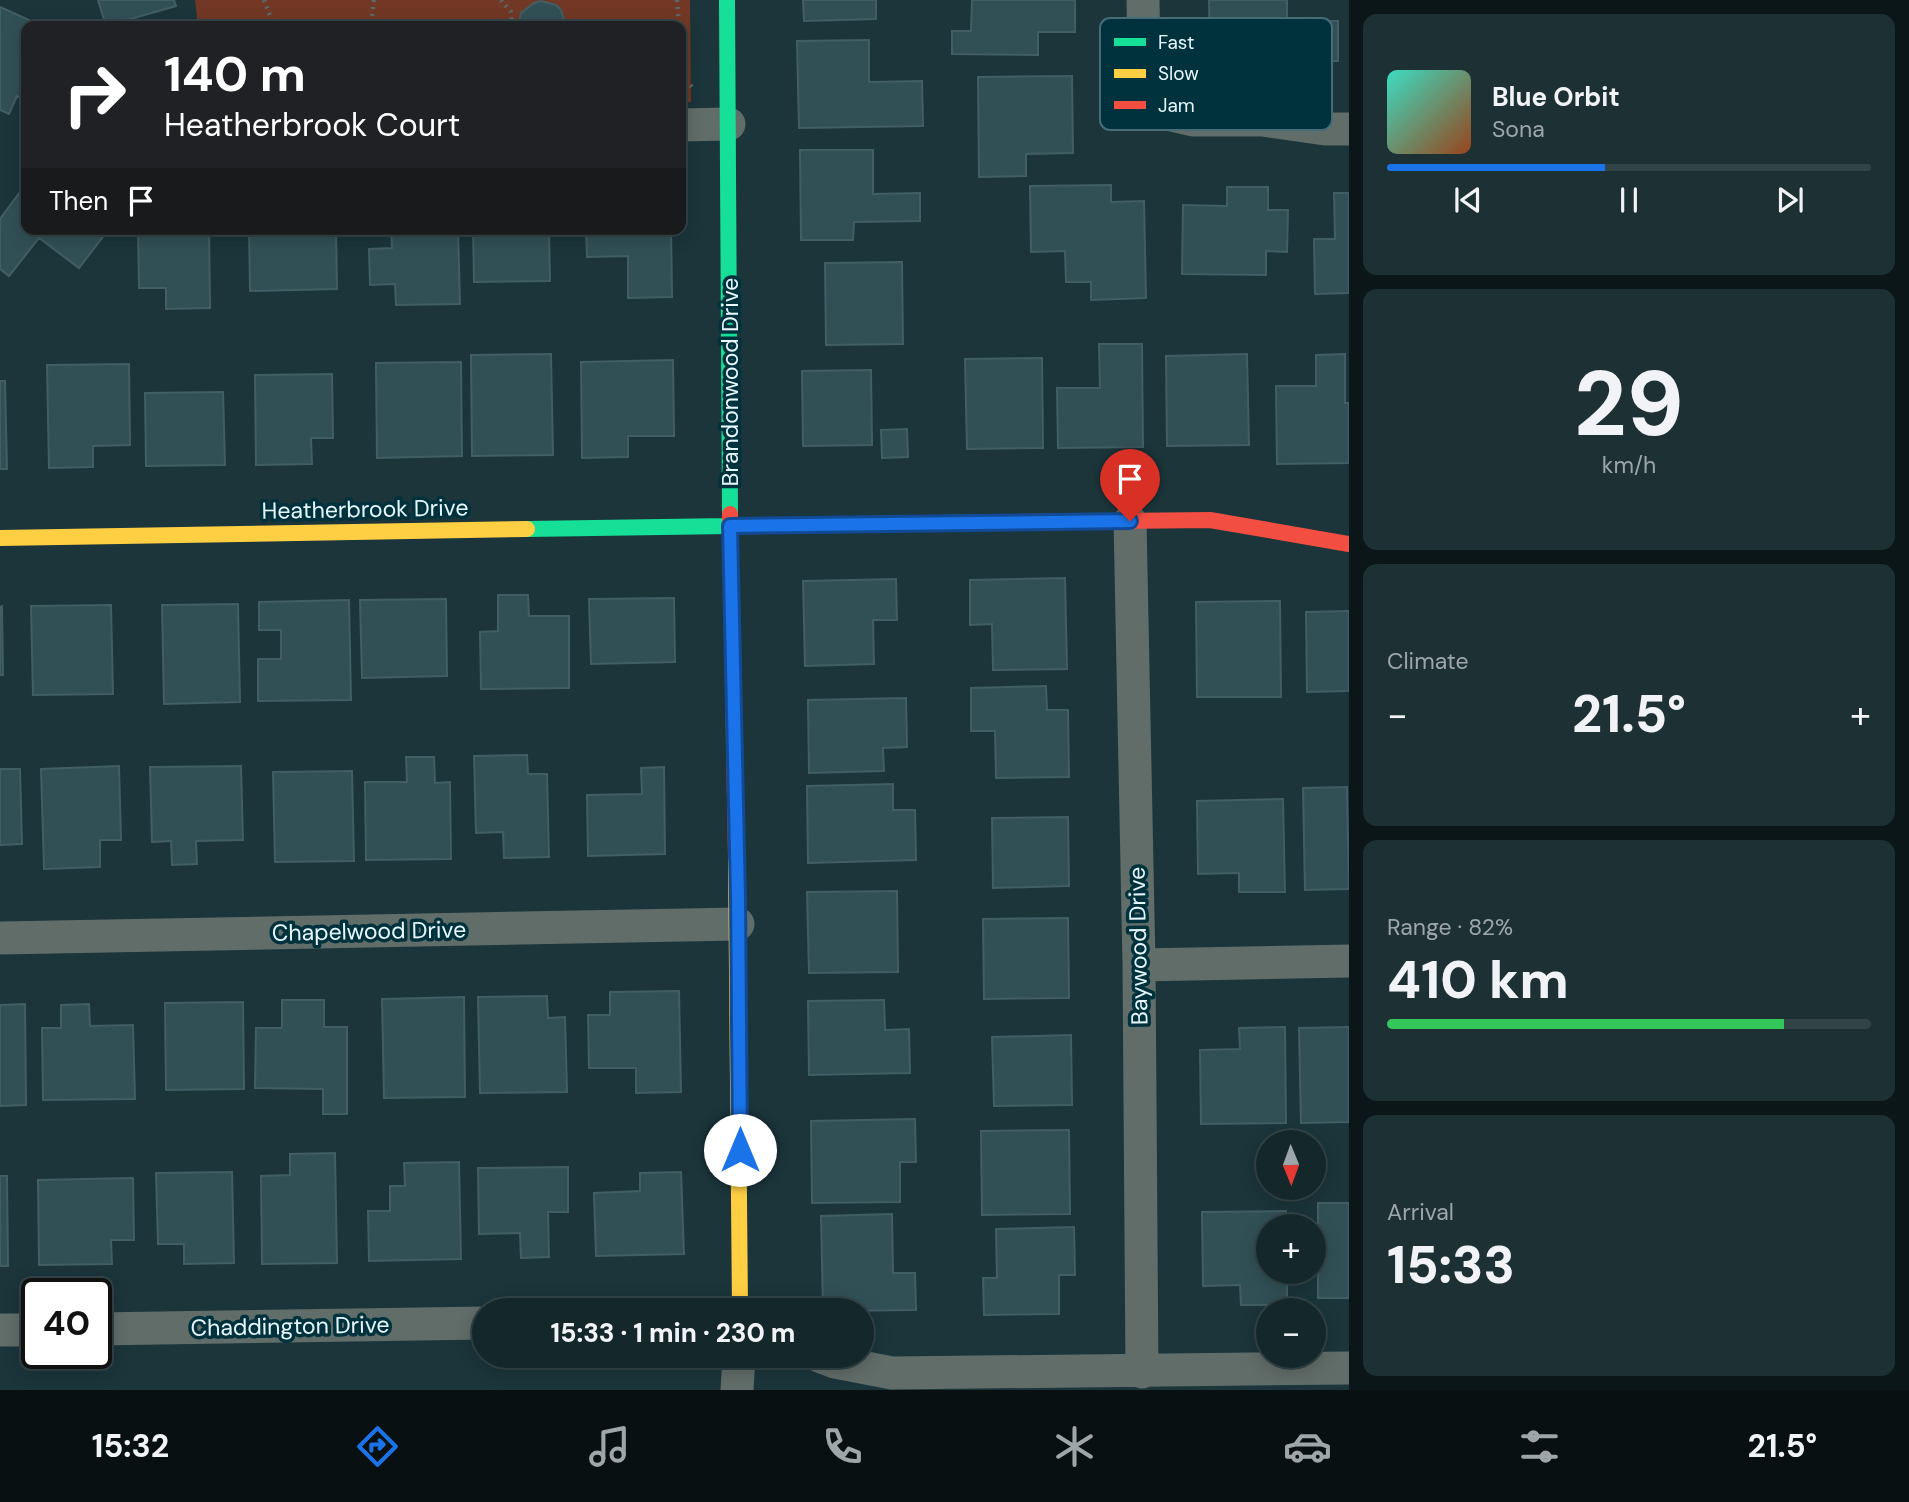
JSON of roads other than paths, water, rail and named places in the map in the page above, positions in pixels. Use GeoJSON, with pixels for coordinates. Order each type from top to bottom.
{"type":"FeatureCollection","features":[{"type":"Feature","properties":{"kind":"street","name":"Brandonwood Drive"},"geometry":{"type":"LineString","coordinates":[[727,0],[730,526],[738,924],[740,1298]]}},
{"type":"Feature","properties":{"kind":"street"},"geometry":{"type":"LineString","coordinates":[[1143,0],[1143,18]]}},
{"type":"Feature","properties":{"kind":"street"},"geometry":{"type":"LineString","coordinates":[[686,125],[729,124]]}},
{"type":"Feature","properties":{"kind":"street","name":"Heatherbrook Drive"},"geometry":{"type":"LineString","coordinates":[[0,538],[1210,520],[1349,544]]}},
{"type":"Feature","properties":{"kind":"street","name":"Baywood Drive"},"geometry":{"type":"LineString","coordinates":[[1130,521],[1139,965],[1142,1372]]}},
{"type":"Feature","properties":{"kind":"street","name":"Chapelwood Drive"},"geometry":{"type":"LineString","coordinates":[[0,938],[738,924]]}},
{"type":"Feature","properties":{"kind":"street"},"geometry":{"type":"LineString","coordinates":[[1139,965],[1349,961]]}},
{"type":"Feature","properties":{"kind":"street","name":"Chaddington Drive"},"geometry":{"type":"LineString","coordinates":[[112,1329],[472,1323]]}},
{"type":"Feature","properties":{"kind":"street"},"geometry":{"type":"LineString","coordinates":[[0,1331],[21,1330]]}},
{"type":"Feature","properties":{"kind":"street"},"geometry":{"type":"LineString","coordinates":[[737,1390],[738,1368]]}},
{"type":"Feature","properties":{"kind":"street"},"geometry":{"type":"LineString","coordinates":[[866,1368],[892,1373],[1349,1368]]}}]}
